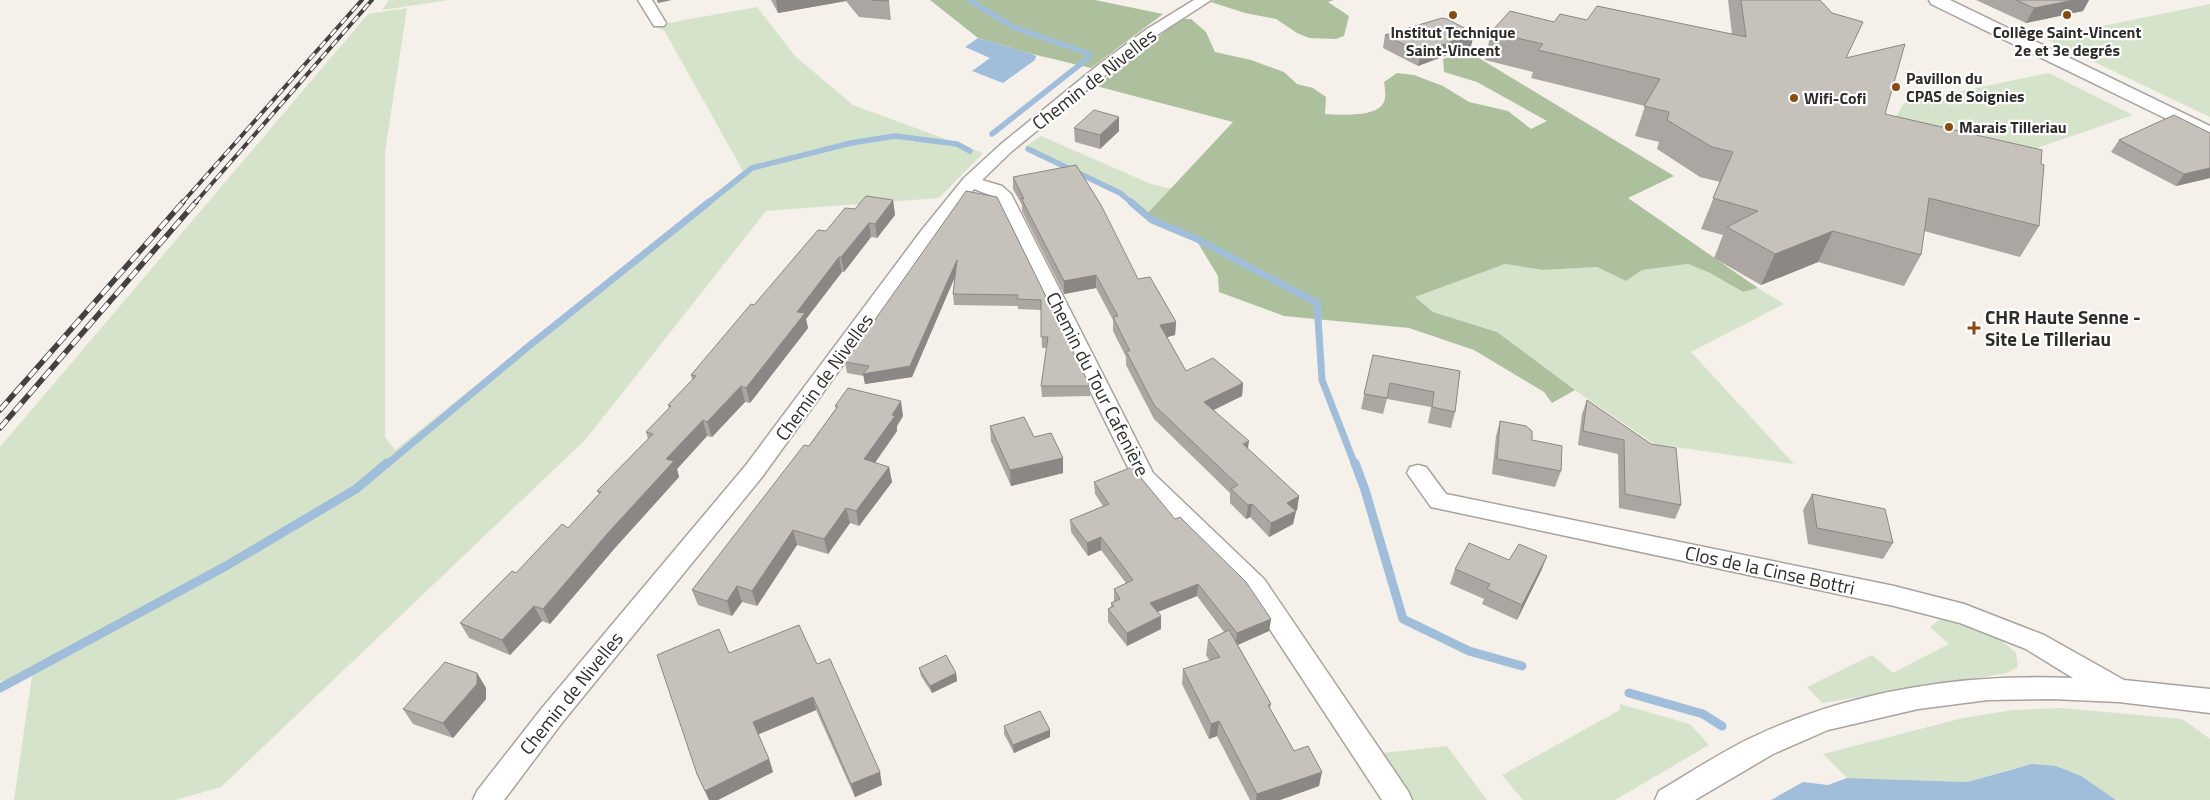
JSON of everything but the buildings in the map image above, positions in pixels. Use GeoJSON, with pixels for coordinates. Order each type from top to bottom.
{"type":"FeatureCollection","features":[{"type":"Feature","properties":{"kind":"street"},"geometry":{"type":"LineString","coordinates":[[644,0],[659,23]]}},
{"type":"Feature","properties":{"kind":"street","name":"Chemin de Nivelles"},"geometry":{"type":"LineString","coordinates":[[487,800],[527,746],[753,472],[935,224],[970,182],[1006,148],[1145,37],[1178,14],[1204,0]]}},
{"type":"Feature","properties":{"kind":"street"},"geometry":{"type":"LineString","coordinates":[[1937,0],[2210,134]]}},
{"type":"Feature","properties":{"kind":"street","name":"Chemin du Tour Cafenière"},"geometry":{"type":"LineString","coordinates":[[970,182],[996,190],[1002,194],[1144,478],[1255,586],[1398,800]]}},
{"type":"Feature","properties":{"kind":"street","name":"Clos de la Cinse Bottri"},"geometry":{"type":"LineString","coordinates":[[1418,473],[1439,501],[1894,596],[1964,614],[2035,642],[2119,691]]}},
{"type":"Feature","properties":{"kind":"street"},"geometry":{"type":"LineString","coordinates":[[1669,800],[1763,745],[1824,719],[1918,698],[1988,689],[2052,688],[2119,691],[2210,701]]}},
{"type":"Feature","properties":{"kind":"green space"},"geometry":{"type":"Polygon","coordinates":[[[389,0],[449,0],[382,10],[389,0]]]}},
{"type":"Feature","properties":{"kind":"green space"},"geometry":{"type":"Polygon","coordinates":[[[930,0],[1095,0],[1163,14],[1091,68],[1032,54],[978,38],[930,0]]]}},
{"type":"Feature","properties":{"kind":"green space"},"geometry":{"type":"Polygon","coordinates":[[[1214,0],[1334,0],[1328,2],[1349,16],[1344,36],[1336,39],[1309,38],[1297,33],[1276,19],[1245,13],[1211,2],[1214,0]]]}},
{"type":"Feature","properties":{"kind":"green space"},"geometry":{"type":"Polygon","coordinates":[[[2210,4],[2210,117],[2044,38],[2210,4]]]}},
{"type":"Feature","properties":{"kind":"green space"},"geometry":{"type":"Polygon","coordinates":[[[757,7],[795,56],[853,105],[983,153],[939,198],[766,211],[586,439],[221,787],[176,800],[14,800],[32,676],[0,681],[0,447],[368,14],[407,8],[385,152],[385,437],[395,450],[743,171],[664,30],[652,26],[757,7]]]}},
{"type":"Feature","properties":{"kind":"green space"},"geometry":{"type":"Polygon","coordinates":[[[1183,19],[1191,19],[1206,32],[1215,52],[1251,60],[1284,72],[1297,84],[1313,88],[1326,97],[1325,114],[1355,114],[1378,109],[1385,100],[1384,82],[1397,73],[1414,75],[1443,86],[1469,102],[1508,111],[1531,129],[1547,121],[1477,82],[1444,72],[1443,59],[1469,52],[1674,176],[1628,198],[1758,288],[1743,292],[1710,273],[1688,264],[1642,270],[1626,281],[1597,267],[1543,270],[1505,264],[1415,297],[1433,312],[1497,332],[1575,390],[1552,403],[1544,392],[1474,350],[1409,328],[1284,316],[1219,292],[1218,276],[1195,238],[1156,222],[1146,215],[1233,122],[1096,86],[1183,19]]]}},
{"type":"Feature","properties":{"kind":"green space"},"geometry":{"type":"Polygon","coordinates":[[[2049,73],[2133,115],[2028,151],[1894,120],[1904,103],[2049,73]]]}},
{"type":"Feature","properties":{"kind":"green space"},"geometry":{"type":"Polygon","coordinates":[[[1041,136],[1151,184],[1172,189],[1146,215],[1120,193],[1025,147],[1041,136]]]}},
{"type":"Feature","properties":{"kind":"green space"},"geometry":{"type":"Polygon","coordinates":[[[1505,264],[1543,270],[1597,267],[1626,281],[1642,270],[1688,264],[1710,273],[1743,292],[1758,288],[1784,304],[1691,352],[1794,464],[1654,444],[1575,390],[1497,332],[1433,312],[1414,297],[1505,264]]]}},
{"type":"Feature","properties":{"kind":"green space"},"geometry":{"type":"Polygon","coordinates":[[[1942,618],[2002,641],[2016,653],[2018,667],[2007,673],[1822,703],[1807,687],[1872,655],[1893,673],[1949,644],[1930,627],[1942,618]]]}},
{"type":"Feature","properties":{"kind":"green space"},"geometry":{"type":"Polygon","coordinates":[[[1620,704],[1690,724],[1709,745],[1615,800],[1523,800],[1502,775],[1620,710],[1620,704]]]}},
{"type":"Feature","properties":{"kind":"green space"},"geometry":{"type":"Polygon","coordinates":[[[2062,708],[2182,719],[2210,739],[2210,800],[2116,800],[2080,776],[2056,766],[2015,768],[1967,782],[1847,778],[1823,754],[1963,718],[2013,710],[2062,708]]]}},
{"type":"Feature","properties":{"kind":"green space"},"geometry":{"type":"Polygon","coordinates":[[[1447,746],[1487,800],[1413,800],[1382,753],[1447,746]]]}},
{"type":"Feature","properties":{"kind":"water"},"geometry":{"type":"Polygon","coordinates":[[[978,38],[1032,54],[1036,56],[1035,60],[1003,83],[972,71],[990,58],[965,47],[978,38]]]}},
{"type":"Feature","properties":{"kind":"water"},"geometry":{"type":"Polygon","coordinates":[[[2032,764],[2056,766],[2081,776],[2116,800],[1771,800],[1803,782],[1828,785],[1847,778],[1967,782],[2032,764]]]}},
{"type":"Feature","properties":{"kind":"waterway"},"geometry":{"type":"LineString","coordinates":[[969,0],[1013,27],[1090,54],[1087,59],[992,134]]}},
{"type":"Feature","properties":{"kind":"waterway"},"geometry":{"type":"LineString","coordinates":[[708,203],[752,168],[851,143],[895,136],[957,144],[970,151]]}},
{"type":"Feature","properties":{"kind":"waterway"},"geometry":{"type":"LineString","coordinates":[[1028,149],[1120,193],[1132,203]]}},
{"type":"Feature","properties":{"kind":"waterway"},"geometry":{"type":"LineString","coordinates":[[386,465],[529,346],[709,202]]}},
{"type":"Feature","properties":{"kind":"waterway"},"geometry":{"type":"LineString","coordinates":[[1131,202],[1152,220],[1195,238],[1317,303],[1322,380],[1355,465]]}},
{"type":"Feature","properties":{"kind":"waterway"},"geometry":{"type":"LineString","coordinates":[[0,688],[226,566],[356,489],[387,463]]}},
{"type":"Feature","properties":{"kind":"waterway"},"geometry":{"type":"LineString","coordinates":[[1355,463],[1365,490],[1403,619],[1469,651],[1522,666]]}},
{"type":"Feature","properties":{"kind":"waterway"},"geometry":{"type":"LineString","coordinates":[[1629,693],[1703,714],[1722,726]]}},
{"type":"Feature","properties":{"kind":"railway"},"geometry":{"type":"LineString","coordinates":[[182,203],[362,0]]}},
{"type":"Feature","properties":{"kind":"railway"},"geometry":{"type":"LineString","coordinates":[[195,203],[372,0]]}},
{"type":"Feature","properties":{"kind":"railway"},"geometry":{"type":"LineString","coordinates":[[0,410],[183,202]]}},
{"type":"Feature","properties":{"kind":"railway"},"geometry":{"type":"LineString","coordinates":[[0,428],[196,202]]}},
{"type":"Feature","properties":{"kind":"place","name":"Institut Technique Saint-Vincent"},"geometry":{"type":"Point","coordinates":[1453,15]}},
{"type":"Feature","properties":{"kind":"place","name":"Collège Saint-Vincent 2e et 3e degrés"},"geometry":{"type":"Point","coordinates":[2067,15]}},
{"type":"Feature","properties":{"kind":"place","name":"Pavillon du CPAS de Soignies"},"geometry":{"type":"Point","coordinates":[1896,87]}},
{"type":"Feature","properties":{"kind":"place","name":"Wifi-Cofi"},"geometry":{"type":"Point","coordinates":[1794,98]}},
{"type":"Feature","properties":{"kind":"place","name":"Marais Tilleriau"},"geometry":{"type":"Point","coordinates":[1949,127]}},
{"type":"Feature","properties":{"kind":"place","name":"CHR Haute Senne - Site Le Tilleriau"},"geometry":{"type":"Point","coordinates":[1974,328]}}]}
